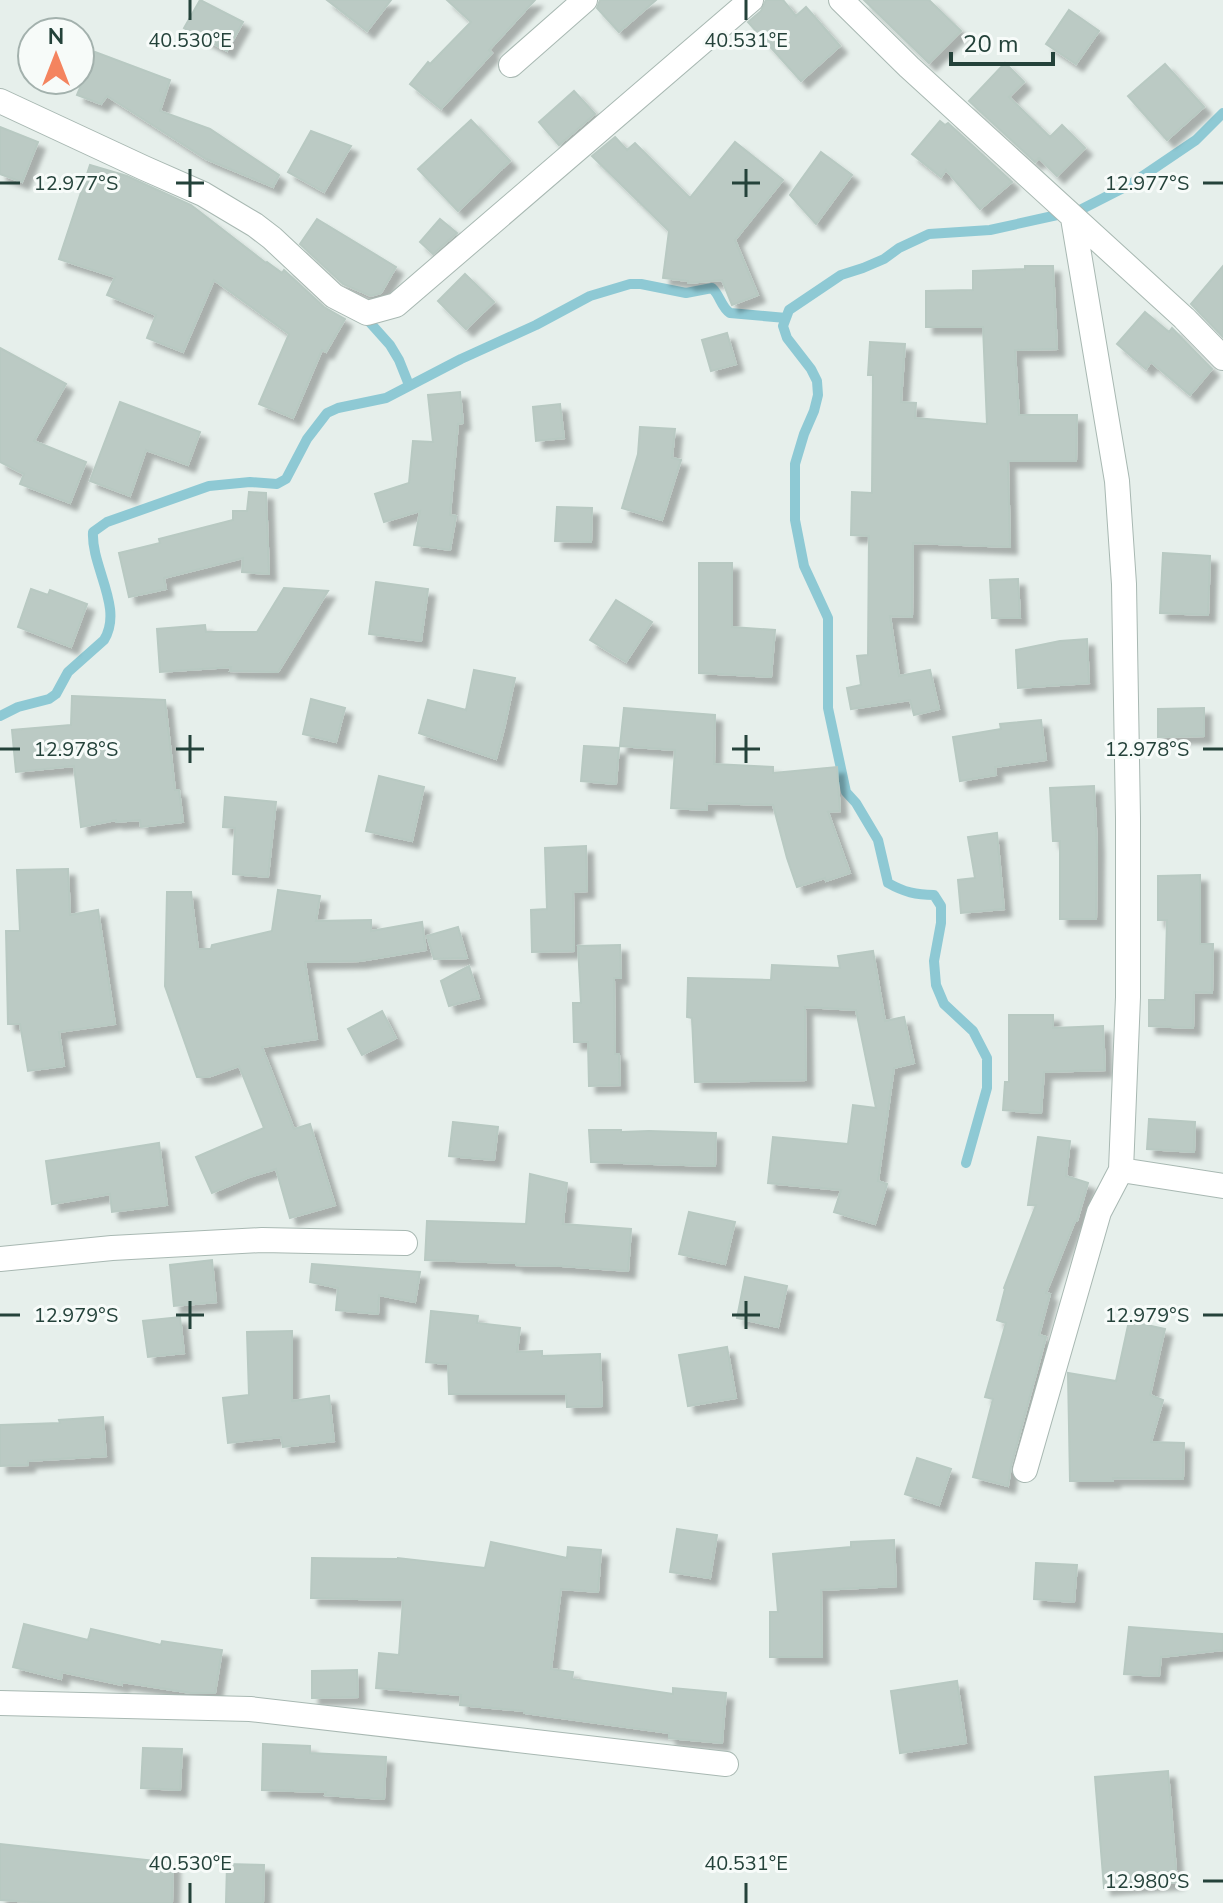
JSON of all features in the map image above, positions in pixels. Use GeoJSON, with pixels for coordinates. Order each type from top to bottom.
{"type":"FeatureCollection","features":[{"type":"Feature","properties":{"kind":"street"},"geometry":{"type":"LineString","coordinates":[[511,65],[585,0]]}},
{"type":"Feature","properties":{"kind":"street"},"geometry":{"type":"LineString","coordinates":[[0,101],[203,194],[264,231],[334,296],[367,313],[396,305],[751,0]]}},
{"type":"Feature","properties":{"kind":"street"},"geometry":{"type":"LineString","coordinates":[[841,0],[909,67],[1184,318],[1223,358]]}},
{"type":"Feature","properties":{"kind":"street"},"geometry":{"type":"LineString","coordinates":[[1025,1470],[1099,1212],[1121,1170],[1128,997],[1124,584],[1117,481],[1073,218]]}},
{"type":"Feature","properties":{"kind":"street"},"geometry":{"type":"LineString","coordinates":[[1121,1170],[1223,1186]]}},
{"type":"Feature","properties":{"kind":"street"},"geometry":{"type":"LineString","coordinates":[[0,1259],[112,1248],[262,1240],[405,1243]]}},
{"type":"Feature","properties":{"kind":"street"},"geometry":{"type":"LineString","coordinates":[[0,1703],[250,1709],[726,1764]]}},
{"type":"Feature","properties":{"kind":"building"},"geometry":{"type":"Polygon","coordinates":[[[200,0],[243,22],[227,51],[184,28],[200,0]]]}},
{"type":"Feature","properties":{"kind":"building"},"geometry":{"type":"Polygon","coordinates":[[[327,0],[391,0],[367,31],[327,0]]]}},
{"type":"Feature","properties":{"kind":"building"},"geometry":{"type":"Polygon","coordinates":[[[447,0],[535,0],[441,109],[410,84],[428,62],[430,64],[471,22],[447,0]]]}},
{"type":"Feature","properties":{"kind":"building"},"geometry":{"type":"Polygon","coordinates":[[[600,0],[656,0],[619,32],[597,8],[600,0]]]}},
{"type":"Feature","properties":{"kind":"building"},"geometry":{"type":"Polygon","coordinates":[[[766,0],[783,0],[796,16],[806,7],[840,46],[801,81],[748,22],[761,11],[766,0]]]}},
{"type":"Feature","properties":{"kind":"building"},"geometry":{"type":"Polygon","coordinates":[[[864,0],[929,0],[961,31],[929,63],[864,0]]]}},
{"type":"Feature","properties":{"kind":"building"},"geometry":{"type":"Polygon","coordinates":[[[1069,10],[1099,31],[1076,64],[1046,44],[1069,10]]]}},
{"type":"Feature","properties":{"kind":"building"},"geometry":{"type":"Polygon","coordinates":[[[96,52],[170,80],[160,111],[210,129],[279,175],[273,187],[206,159],[107,96],[101,104],[80,96],[96,96],[96,52]]]}},
{"type":"Feature","properties":{"kind":"building"},"geometry":{"type":"Polygon","coordinates":[[[1005,63],[1024,82],[1009,97],[1050,137],[1062,125],[1085,148],[1057,176],[1039,158],[1035,162],[969,101],[1005,63]]]}},
{"type":"Feature","properties":{"kind":"building"},"geometry":{"type":"Polygon","coordinates":[[[1165,64],[1204,107],[1167,140],[1128,96],[1165,64]]]}},
{"type":"Feature","properties":{"kind":"building"},"geometry":{"type":"Polygon","coordinates":[[[574,91],[595,114],[559,145],[539,122],[574,91]]]}},
{"type":"Feature","properties":{"kind":"building"},"geometry":{"type":"Polygon","coordinates":[[[471,120],[510,161],[458,211],[418,169],[471,120]]]}},
{"type":"Feature","properties":{"kind":"building"},"geometry":{"type":"Polygon","coordinates":[[[940,121],[945,125],[948,123],[1012,182],[980,209],[946,170],[941,177],[912,154],[940,121]]]}},
{"type":"Feature","properties":{"kind":"building"},"geometry":{"type":"Polygon","coordinates":[[[0,127],[38,142],[22,182],[0,174],[0,127]]]}},
{"type":"Feature","properties":{"kind":"building"},"geometry":{"type":"Polygon","coordinates":[[[311,131],[351,146],[324,192],[288,172],[311,131]]]}},
{"type":"Feature","properties":{"kind":"building"},"geometry":{"type":"Polygon","coordinates":[[[615,137],[627,150],[635,143],[690,198],[735,142],[783,180],[735,240],[758,295],[732,305],[722,280],[688,283],[663,278],[669,231],[592,156],[615,137]]]}},
{"type":"Feature","properties":{"kind":"building"},"geometry":{"type":"Polygon","coordinates":[[[821,152],[852,175],[816,224],[790,195],[821,152]]]}},
{"type":"Feature","properties":{"kind":"building"},"geometry":{"type":"Polygon","coordinates":[[[90,165],[127,176],[191,205],[266,263],[282,273],[284,270],[324,307],[345,319],[326,352],[322,350],[293,418],[259,404],[289,334],[214,280],[183,352],[147,338],[156,315],[107,295],[115,277],[59,259],[90,165]]]}},
{"type":"Feature","properties":{"kind":"building"},"geometry":{"type":"Polygon","coordinates":[[[317,219],[396,267],[381,293],[371,296],[343,284],[300,244],[317,219]]]}},
{"type":"Feature","properties":{"kind":"building"},"geometry":{"type":"Polygon","coordinates":[[[440,219],[457,233],[433,254],[420,242],[440,219]]]}},
{"type":"Feature","properties":{"kind":"building"},"geometry":{"type":"Polygon","coordinates":[[[1025,266],[1053,266],[1057,349],[1015,350],[1019,415],[1077,415],[1076,461],[1008,461],[1010,547],[913,543],[912,617],[890,616],[899,676],[930,670],[939,709],[914,715],[910,700],[851,709],[847,688],[861,685],[857,656],[868,655],[869,536],[851,535],[852,492],[872,493],[873,375],[868,375],[870,342],[905,344],[901,402],[916,403],[915,418],[987,424],[983,327],[926,327],[926,291],[973,290],[973,271],[1025,269],[1025,266]]]}},
{"type":"Feature","properties":{"kind":"building"},"geometry":{"type":"Polygon","coordinates":[[[1223,266],[1223,337],[1191,304],[1223,266]]]}},
{"type":"Feature","properties":{"kind":"building"},"geometry":{"type":"Polygon","coordinates":[[[465,274],[494,302],[466,329],[438,301],[465,274]]]}},
{"type":"Feature","properties":{"kind":"building"},"geometry":{"type":"Polygon","coordinates":[[[1145,312],[1169,332],[1172,328],[1212,369],[1190,395],[1151,362],[1146,369],[1117,344],[1145,312]]]}},
{"type":"Feature","properties":{"kind":"building"},"geometry":{"type":"Polygon","coordinates":[[[727,333],[736,364],[711,371],[702,340],[727,333]]]}},
{"type":"Feature","properties":{"kind":"building"},"geometry":{"type":"Polygon","coordinates":[[[0,348],[66,384],[34,441],[86,462],[70,503],[20,484],[24,474],[0,462],[0,348]]]}},
{"type":"Feature","properties":{"kind":"building"},"geometry":{"type":"Polygon","coordinates":[[[460,392],[463,423],[458,424],[450,515],[456,516],[450,550],[414,545],[420,511],[384,522],[375,494],[409,483],[413,441],[433,442],[428,395],[460,392]]]}},
{"type":"Feature","properties":{"kind":"building"},"geometry":{"type":"Polygon","coordinates":[[[120,402],[200,432],[188,465],[146,450],[130,496],[90,481],[120,402]]]}},
{"type":"Feature","properties":{"kind":"building"},"geometry":{"type":"Polygon","coordinates":[[[560,404],[564,438],[536,441],[533,407],[560,404]]]}},
{"type":"Feature","properties":{"kind":"building"},"geometry":{"type":"Polygon","coordinates":[[[640,427],[675,429],[672,458],[681,460],[662,520],[622,508],[638,454],[640,427]]]}},
{"type":"Feature","properties":{"kind":"building"},"geometry":{"type":"Polygon","coordinates":[[[249,492],[266,493],[269,574],[242,572],[243,558],[164,578],[166,589],[129,597],[119,553],[233,520],[233,511],[247,511],[249,492]]]}},
{"type":"Feature","properties":{"kind":"building"},"geometry":{"type":"Polygon","coordinates":[[[557,507],[592,508],[591,542],[555,541],[557,507]]]}},
{"type":"Feature","properties":{"kind":"building"},"geometry":{"type":"Polygon","coordinates":[[[1163,553],[1210,556],[1208,615],[1160,613],[1163,553]]]}},
{"type":"Feature","properties":{"kind":"building"},"geometry":{"type":"Polygon","coordinates":[[[699,563],[732,563],[732,627],[775,630],[771,677],[699,673],[699,563]]]}},
{"type":"Feature","properties":{"kind":"building"},"geometry":{"type":"Polygon","coordinates":[[[1018,579],[1020,618],[992,618],[990,580],[1018,579]]]}},
{"type":"Feature","properties":{"kind":"building"},"geometry":{"type":"Polygon","coordinates":[[[376,582],[428,589],[421,641],[369,634],[376,582]]]}},
{"type":"Feature","properties":{"kind":"building"},"geometry":{"type":"Polygon","coordinates":[[[284,588],[328,591],[278,672],[230,671],[231,667],[160,672],[157,629],[205,625],[206,632],[257,632],[284,588]]]}},
{"type":"Feature","properties":{"kind":"building"},"geometry":{"type":"Polygon","coordinates":[[[31,589],[48,595],[50,590],[87,604],[71,647],[18,627],[31,589]]]}},
{"type":"Feature","properties":{"kind":"building"},"geometry":{"type":"Polygon","coordinates":[[[616,600],[652,622],[626,662],[590,640],[616,600]]]}},
{"type":"Feature","properties":{"kind":"building"},"geometry":{"type":"Polygon","coordinates":[[[1087,639],[1089,683],[1018,688],[1016,650],[1087,639]]]}},
{"type":"Feature","properties":{"kind":"building"},"geometry":{"type":"Polygon","coordinates":[[[474,670],[515,678],[496,759],[419,733],[428,700],[466,710],[474,670]]]}},
{"type":"Feature","properties":{"kind":"building"},"geometry":{"type":"Polygon","coordinates":[[[72,696],[165,700],[175,790],[179,790],[183,822],[141,827],[140,820],[116,820],[81,827],[74,766],[16,772],[12,730],[71,725],[72,696]]]}},
{"type":"Feature","properties":{"kind":"building"},"geometry":{"type":"Polygon","coordinates":[[[311,699],[345,708],[336,742],[303,734],[311,699]]]}},
{"type":"Feature","properties":{"kind":"building"},"geometry":{"type":"Polygon","coordinates":[[[624,708],[715,715],[714,764],[773,767],[773,773],[837,767],[840,811],[828,812],[850,873],[797,887],[773,805],[707,803],[707,810],[671,808],[675,750],[620,746],[624,708]]]}},
{"type":"Feature","properties":{"kind":"building"},"geometry":{"type":"Polygon","coordinates":[[[1204,708],[1204,736],[1158,737],[1158,709],[1204,708]]]}},
{"type":"Feature","properties":{"kind":"building"},"geometry":{"type":"Polygon","coordinates":[[[1041,720],[1046,760],[995,767],[996,775],[960,781],[953,737],[1001,729],[1000,724],[1041,720]]]}},
{"type":"Feature","properties":{"kind":"building"},"geometry":{"type":"Polygon","coordinates":[[[584,746],[619,748],[616,784],[581,781],[584,746]]]}},
{"type":"Feature","properties":{"kind":"building"},"geometry":{"type":"Polygon","coordinates":[[[379,776],[424,787],[412,841],[366,831],[379,776]]]}},
{"type":"Feature","properties":{"kind":"building"},"geometry":{"type":"Polygon","coordinates":[[[1094,786],[1096,919],[1060,919],[1060,841],[1053,841],[1050,788],[1094,786]]]}},
{"type":"Feature","properties":{"kind":"building"},"geometry":{"type":"Polygon","coordinates":[[[225,797],[276,802],[268,877],[233,874],[235,828],[223,827],[225,797]]]}},
{"type":"Feature","properties":{"kind":"building"},"geometry":{"type":"Polygon","coordinates":[[[997,833],[1004,909],[961,913],[958,880],[975,878],[968,837],[997,833]]]}},
{"type":"Feature","properties":{"kind":"building"},"geometry":{"type":"Polygon","coordinates":[[[586,846],[587,891],[573,892],[574,951],[532,952],[531,910],[547,909],[545,848],[586,846]]]}},
{"type":"Feature","properties":{"kind":"building"},"geometry":{"type":"Polygon","coordinates":[[[68,869],[70,915],[98,910],[115,1024],[59,1032],[64,1066],[28,1071],[20,1024],[8,1024],[6,931],[20,931],[17,870],[68,869]]]}},
{"type":"Feature","properties":{"kind":"building"},"geometry":{"type":"Polygon","coordinates":[[[1200,875],[1200,944],[1213,944],[1212,993],[1194,992],[1193,1028],[1149,1026],[1149,1000],[1165,1000],[1167,920],[1158,920],[1158,876],[1200,875]]]}},
{"type":"Feature","properties":{"kind":"building"},"geometry":{"type":"Polygon","coordinates":[[[278,890],[320,896],[316,921],[371,920],[371,931],[422,922],[426,950],[360,961],[305,962],[317,1039],[262,1047],[294,1129],[310,1124],[335,1205],[290,1218],[276,1169],[212,1193],[196,1157],[264,1128],[239,1066],[208,1077],[197,1077],[165,986],[167,892],[191,892],[198,949],[211,949],[212,945],[272,931],[278,890]]]}},
{"type":"Feature","properties":{"kind":"building"},"geometry":{"type":"Polygon","coordinates":[[[458,927],[467,958],[434,959],[427,936],[458,927]]]}},
{"type":"Feature","properties":{"kind":"building"},"geometry":{"type":"Polygon","coordinates":[[[620,945],[621,978],[614,978],[615,1054],[619,1054],[620,1085],[589,1086],[588,1042],[574,1042],[573,1003],[581,1003],[578,946],[620,945]]]}},
{"type":"Feature","properties":{"kind":"building"},"geometry":{"type":"Polygon","coordinates":[[[873,951],[885,1021],[904,1017],[914,1063],[894,1068],[878,1181],[887,1184],[875,1224],[834,1212],[841,1190],[768,1183],[773,1137],[848,1144],[853,1105],[876,1108],[856,1010],[805,1007],[806,1080],[695,1082],[692,1018],[687,1017],[688,978],[771,980],[772,965],[840,968],[838,956],[873,951]]]}},
{"type":"Feature","properties":{"kind":"building"},"geometry":{"type":"Polygon","coordinates":[[[469,966],[479,998],[449,1006],[441,981],[469,966]]]}},
{"type":"Feature","properties":{"kind":"building"},"geometry":{"type":"Polygon","coordinates":[[[382,1011],[396,1038],[362,1055],[348,1029],[382,1011]]]}},
{"type":"Feature","properties":{"kind":"building"},"geometry":{"type":"Polygon","coordinates":[[[1009,1015],[1053,1015],[1053,1028],[1103,1026],[1105,1070],[1044,1072],[1041,1113],[1003,1110],[1005,1082],[1009,1082],[1009,1015]]]}},
{"type":"Feature","properties":{"kind":"building"},"geometry":{"type":"Polygon","coordinates":[[[1149,1119],[1195,1122],[1194,1152],[1147,1149],[1149,1119]]]}},
{"type":"Feature","properties":{"kind":"building"},"geometry":{"type":"Polygon","coordinates":[[[453,1122],[498,1127],[494,1160],[449,1156],[453,1122]]]}},
{"type":"Feature","properties":{"kind":"building"},"geometry":{"type":"Polygon","coordinates":[[[589,1130],[716,1133],[715,1166],[591,1162],[589,1130]]]}},
{"type":"Feature","properties":{"kind":"building"},"geometry":{"type":"Polygon","coordinates":[[[1038,1137],[1070,1141],[1066,1176],[1088,1183],[1077,1221],[1046,1293],[1050,1294],[1039,1335],[1046,1337],[1008,1486],[973,1477],[993,1399],[985,1397],[1006,1323],[997,1320],[1004,1288],[1036,1205],[1028,1205],[1038,1137]]]}},
{"type":"Feature","properties":{"kind":"building"},"geometry":{"type":"Polygon","coordinates":[[[159,1143],[167,1205],[112,1212],[110,1194],[52,1204],[46,1161],[159,1143]]]}},
{"type":"Feature","properties":{"kind":"building"},"geometry":{"type":"Polygon","coordinates":[[[530,1174],[567,1183],[563,1224],[631,1229],[628,1271],[425,1260],[427,1221],[526,1224],[530,1174]]]}},
{"type":"Feature","properties":{"kind":"building"},"geometry":{"type":"Polygon","coordinates":[[[689,1212],[735,1222],[725,1264],[679,1254],[689,1212]]]}},
{"type":"Feature","properties":{"kind":"building"},"geometry":{"type":"Polygon","coordinates":[[[212,1260],[216,1302],[174,1306],[170,1265],[212,1260]]]}},
{"type":"Feature","properties":{"kind":"building"},"geometry":{"type":"Polygon","coordinates":[[[312,1264],[420,1272],[415,1302],[379,1295],[378,1314],[336,1310],[338,1288],[310,1282],[312,1264]]]}},
{"type":"Feature","properties":{"kind":"building"},"geometry":{"type":"Polygon","coordinates":[[[745,1277],[787,1286],[778,1327],[737,1318],[745,1277]]]}},
{"type":"Feature","properties":{"kind":"building"},"geometry":{"type":"Polygon","coordinates":[[[431,1311],[478,1316],[477,1323],[520,1328],[517,1352],[542,1351],[542,1356],[600,1354],[602,1406],[567,1407],[566,1394],[449,1394],[448,1364],[426,1362],[431,1311]]]}},
{"type":"Feature","properties":{"kind":"building"},"geometry":{"type":"Polygon","coordinates":[[[180,1317],[184,1353],[148,1357],[143,1321],[180,1317]]]}},
{"type":"Feature","properties":{"kind":"building"},"geometry":{"type":"Polygon","coordinates":[[[1129,1321],[1165,1329],[1150,1395],[1163,1400],[1151,1442],[1184,1443],[1183,1479],[1070,1481],[1068,1373],[1116,1381],[1129,1321]]]}},
{"type":"Feature","properties":{"kind":"building"},"geometry":{"type":"Polygon","coordinates":[[[292,1331],[292,1401],[329,1396],[334,1441],[283,1447],[281,1437],[228,1443],[223,1398],[249,1395],[247,1332],[292,1331]]]}},
{"type":"Feature","properties":{"kind":"building"},"geometry":{"type":"Polygon","coordinates":[[[727,1347],[736,1398],[688,1406],[679,1355],[727,1347]]]}},
{"type":"Feature","properties":{"kind":"building"},"geometry":{"type":"Polygon","coordinates":[[[103,1417],[106,1456],[0,1466],[0,1425],[60,1423],[59,1420],[103,1417]]]}},
{"type":"Feature","properties":{"kind":"building"},"geometry":{"type":"Polygon","coordinates":[[[917,1458],[951,1469],[939,1505],[905,1494],[917,1458]]]}},
{"type":"Feature","properties":{"kind":"building"},"geometry":{"type":"Polygon","coordinates":[[[677,1529],[717,1535],[710,1578],[670,1572],[677,1529]]]}},
{"type":"Feature","properties":{"kind":"building"},"geometry":{"type":"Polygon","coordinates":[[[894,1540],[896,1586],[821,1590],[822,1657],[770,1657],[770,1612],[778,1612],[773,1554],[851,1547],[851,1542],[894,1540]]]}},
{"type":"Feature","properties":{"kind":"building"},"geometry":{"type":"Polygon","coordinates":[[[491,1542],[567,1558],[568,1547],[601,1550],[598,1592],[561,1589],[551,1669],[573,1672],[572,1679],[673,1694],[673,1688],[726,1693],[722,1743],[669,1738],[669,1733],[524,1711],[460,1705],[461,1695],[376,1688],[379,1653],[399,1655],[403,1600],[311,1598],[312,1558],[398,1558],[485,1568],[491,1542]]]}},
{"type":"Feature","properties":{"kind":"building"},"geometry":{"type":"Polygon","coordinates":[[[1036,1563],[1077,1565],[1074,1602],[1034,1599],[1036,1563]]]}},
{"type":"Feature","properties":{"kind":"building"},"geometry":{"type":"Polygon","coordinates":[[[24,1624],[88,1640],[91,1629],[161,1645],[162,1641],[222,1650],[215,1693],[191,1693],[122,1682],[122,1685],[62,1672],[61,1679],[13,1667],[24,1624]]]}},
{"type":"Feature","properties":{"kind":"building"},"geometry":{"type":"Polygon","coordinates":[[[1129,1627],[1223,1634],[1223,1650],[1161,1657],[1159,1676],[1124,1674],[1129,1627]]]}},
{"type":"Feature","properties":{"kind":"building"},"geometry":{"type":"Polygon","coordinates":[[[357,1670],[358,1697],[312,1698],[312,1671],[357,1670]]]}},
{"type":"Feature","properties":{"kind":"building"},"geometry":{"type":"Polygon","coordinates":[[[957,1681],[966,1743],[900,1753],[891,1691],[957,1681]]]}},
{"type":"Feature","properties":{"kind":"building"},"geometry":{"type":"Polygon","coordinates":[[[263,1744],[310,1746],[310,1753],[386,1757],[384,1799],[325,1795],[326,1792],[262,1790],[263,1744]]]}},
{"type":"Feature","properties":{"kind":"building"},"geometry":{"type":"Polygon","coordinates":[[[143,1748],[182,1749],[180,1790],[141,1788],[143,1748]]]}},
{"type":"Feature","properties":{"kind":"building"},"geometry":{"type":"Polygon","coordinates":[[[1168,1771],[1177,1882],[1104,1888],[1095,1777],[1168,1771]]]}},
{"type":"Feature","properties":{"kind":"building"},"geometry":{"type":"Polygon","coordinates":[[[0,1844],[173,1863],[172,1903],[0,1900],[0,1844]]]}},
{"type":"Feature","properties":{"kind":"building"},"geometry":{"type":"Polygon","coordinates":[[[227,1864],[264,1865],[263,1903],[226,1903],[227,1864]]]}},
{"type":"Feature","properties":{"kind":"waterway"},"geometry":{"type":"LineString","coordinates":[[966,1163],[987,1088],[987,1058],[973,1031],[944,1004],[936,985],[934,961],[941,906],[934,895],[910,892],[888,883],[878,840],[846,792],[828,708],[828,618],[804,566],[795,520],[795,464],[814,411],[817,381],[787,338],[783,326],[789,310],[841,275],[884,259],[929,234],[990,230],[1080,210],[1131,184],[1196,140],[1223,113]]}},
{"type":"Feature","properties":{"kind":"waterway"},"geometry":{"type":"LineString","coordinates":[[0,716],[56,694],[68,672],[104,640],[109,628],[109,601],[93,532],[107,522],[209,486],[250,482],[277,484],[286,479],[307,439],[327,413],[386,398],[590,296],[630,284],[686,293],[712,288],[730,313],[786,318]]}},
{"type":"Feature","properties":{"kind":"waterway"},"geometry":{"type":"LineString","coordinates":[[365,317],[390,345],[409,385]]}}]}
